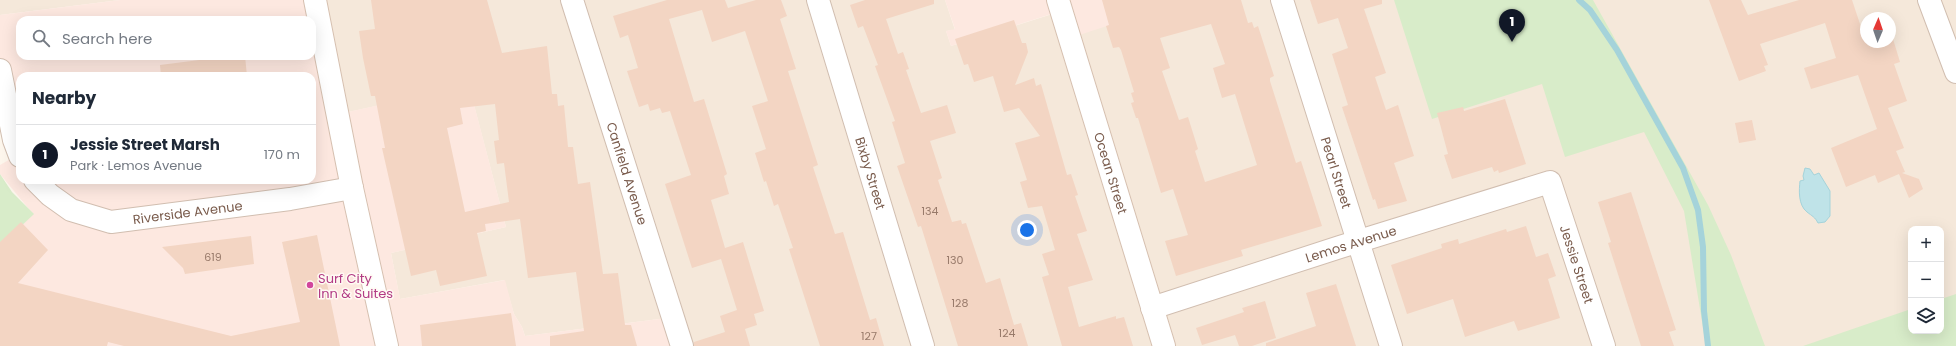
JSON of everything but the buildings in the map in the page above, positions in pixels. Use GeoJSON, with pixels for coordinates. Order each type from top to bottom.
{"type":"FeatureCollection","features":[{"type":"Feature","properties":{"kind":"street"},"geometry":{"type":"LineString","coordinates":[[315,0],[352,188],[387,346]]}},
{"type":"Feature","properties":{"kind":"street","name":"Canfield Avenue"},"geometry":{"type":"LineString","coordinates":[[572,0],[682,346]]}},
{"type":"Feature","properties":{"kind":"street","name":"Bixby Street"},"geometry":{"type":"LineString","coordinates":[[818,0],[923,346]]}},
{"type":"Feature","properties":{"kind":"street","name":"Ocean Street"},"geometry":{"type":"LineString","coordinates":[[1058,0],[1164,346]]}},
{"type":"Feature","properties":{"kind":"street","name":"Pearl Street"},"geometry":{"type":"LineString","coordinates":[[1282,0],[1391,346]]}},
{"type":"Feature","properties":{"kind":"street"},"geometry":{"type":"LineString","coordinates":[[1929,0],[1956,72]]}},
{"type":"Feature","properties":{"kind":"street"},"geometry":{"type":"LineString","coordinates":[[0,70],[16,145]]}},
{"type":"Feature","properties":{"kind":"street","name":"Lemos Avenue"},"geometry":{"type":"LineString","coordinates":[[1152,308],[1357,241],[1550,182]]}},
{"type":"Feature","properties":{"kind":"street","name":"Jessie Street"},"geometry":{"type":"LineString","coordinates":[[1550,182],[1604,346]]}},
{"type":"Feature","properties":{"kind":"street","name":"Riverside Avenue"},"geometry":{"type":"LineString","coordinates":[[39,184],[50,195],[71,210],[111,222],[290,198],[352,188]]}},
{"type":"Feature","properties":{"kind":"shaded area"},"geometry":{"type":"Polygon","coordinates":[[[0,0],[120,0],[0,15],[0,0]]]}},
{"type":"Feature","properties":{"kind":"shaded area"},"geometry":{"type":"Polygon","coordinates":[[[120,0],[316,0],[339,114],[469,85],[506,227],[391,253],[400,299],[505,280],[514,314],[522,327],[525,336],[675,317],[684,346],[106,346],[0,320],[0,246],[33,214],[0,174],[0,165],[16,156],[16,184],[316,184],[316,72],[16,72],[16,139],[0,61],[0,15],[120,0]]]}},
{"type":"Feature","properties":{"kind":"shaded area"},"geometry":{"type":"Polygon","coordinates":[[[316,0],[945,0],[955,30],[946,31],[951,46],[1065,10],[1177,0],[1956,0],[1956,346],[684,346],[675,317],[525,336],[522,327],[514,314],[504,280],[400,299],[391,253],[506,227],[469,86],[339,114],[316,0]]]}},
{"type":"Feature","properties":{"kind":"shaded area"},"geometry":{"type":"Polygon","coordinates":[[[945,0],[1177,0],[1178,3],[1073,37],[1064,10],[951,46],[946,31],[955,29],[945,0]]]}},
{"type":"Feature","properties":{"kind":"green space"},"geometry":{"type":"Polygon","coordinates":[[[1394,0],[1593,0],[1708,205],[1731,255],[1765,346],[1706,346],[1684,211],[1644,132],[1565,157],[1542,84],[1432,119],[1394,0]]]}},
{"type":"Feature","properties":{"kind":"green space"},"geometry":{"type":"Polygon","coordinates":[[[0,174],[12,192],[34,214],[0,246],[0,174]]]}},
{"type":"Feature","properties":{"kind":"green space"},"geometry":{"type":"Polygon","coordinates":[[[1956,294],[1956,346],[1803,346],[1908,310],[1908,334],[1944,334],[1944,298],[1956,294]]]}},
{"type":"Feature","properties":{"kind":"water"},"geometry":{"type":"Polygon","coordinates":[[[1805,168],[1810,169],[1814,175],[1819,173],[1830,191],[1830,216],[1825,222],[1818,223],[1802,205],[1799,193],[1800,181],[1804,180],[1803,176],[1805,168]]]}},
{"type":"Feature","properties":{"kind":"waterway"},"geometry":{"type":"LineString","coordinates":[[1579,0],[1590,10],[1617,50],[1683,168],[1698,210],[1703,247],[1704,311],[1708,346]]}},
{"type":"Feature","properties":{"kind":"place","name":"Jessie Street Marsh"},"geometry":{"type":"Point","coordinates":[1512,42]}},
{"type":"Feature","properties":{"kind":"place","name":"Surf City Inn & Suites"},"geometry":{"type":"Point","coordinates":[310,285]}}]}
